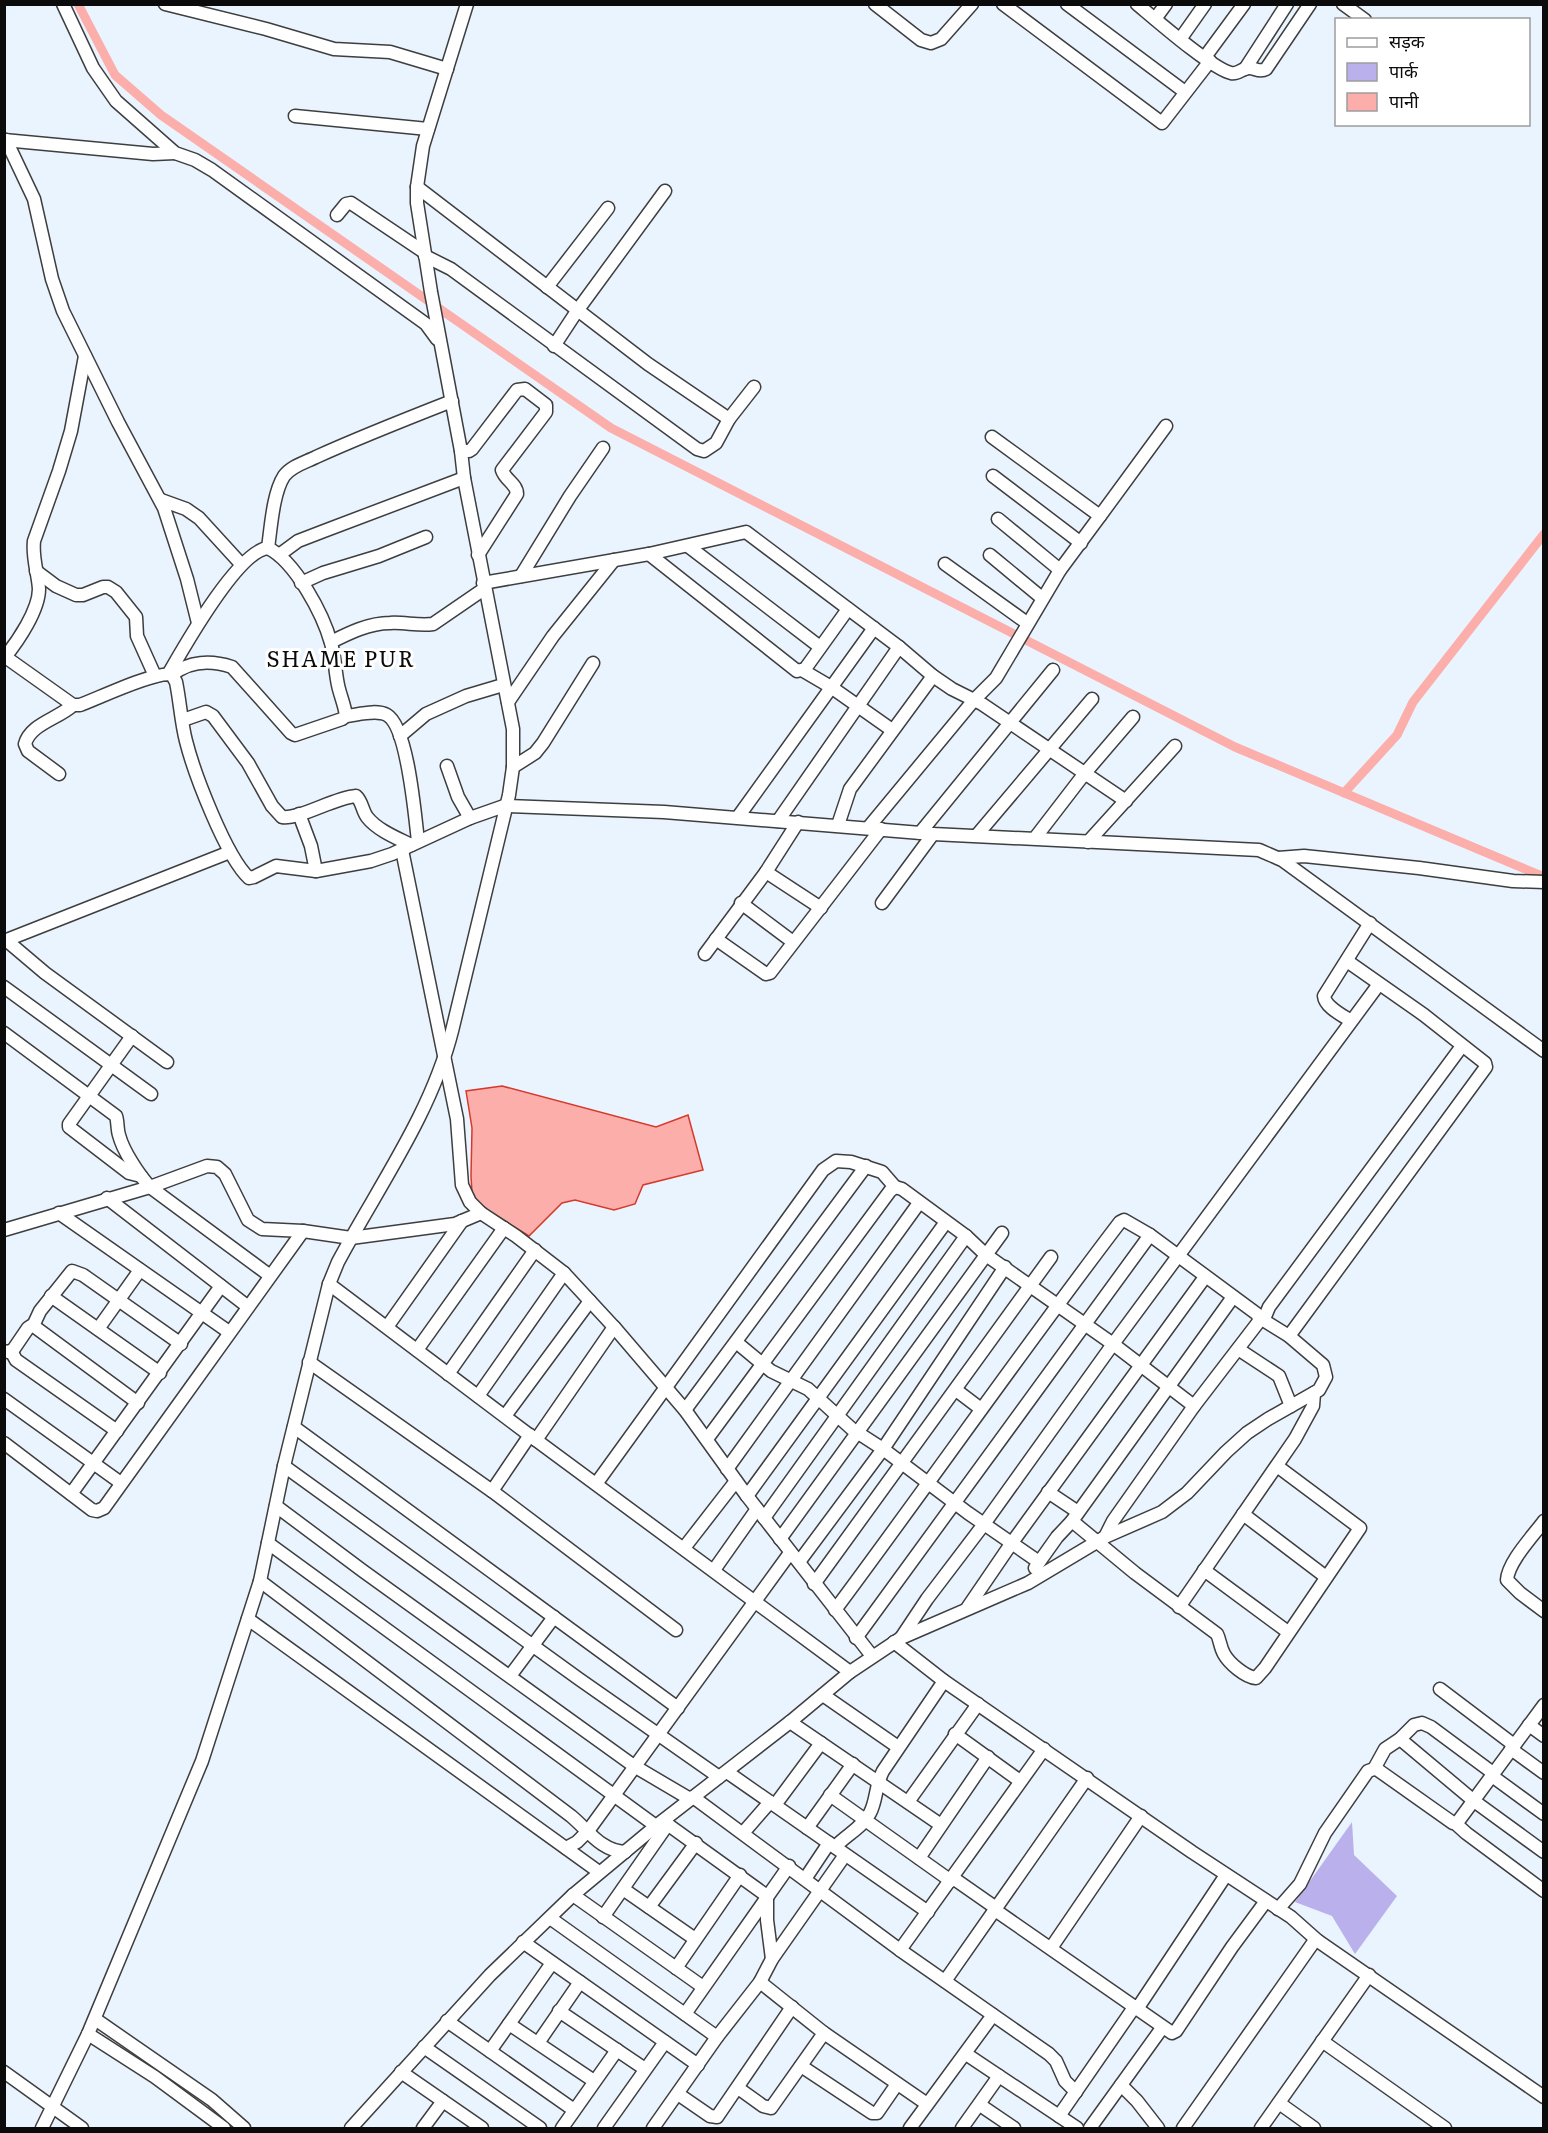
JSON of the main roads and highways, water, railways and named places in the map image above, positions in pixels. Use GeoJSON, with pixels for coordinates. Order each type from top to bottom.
{"type":"FeatureCollection","features":[{"type":"Feature","properties":{"kind":"water"},"geometry":{"type":"Polygon","coordinates":[[[502,1086],[656,1127],[688,1115],[703,1170],[643,1185],[635,1204],[614,1210],[575,1200],[562,1203],[529,1236],[477,1204],[472,1193],[472,1128],[466,1091],[502,1086]]]}},
{"type":"Feature","properties":{"kind":"waterway"},"geometry":{"type":"LineString","coordinates":[[78,4],[115,75],[161,115],[611,428],[1235,747],[1544,877]]}},
{"type":"Feature","properties":{"kind":"waterway"},"geometry":{"type":"LineString","coordinates":[[1344,793],[1397,735],[1413,702],[1544,534]]}},
{"type":"Feature","properties":{"kind":"district","name":"SHAME PUR"},"geometry":{"type":"Point","coordinates":[341,657]}}]}
